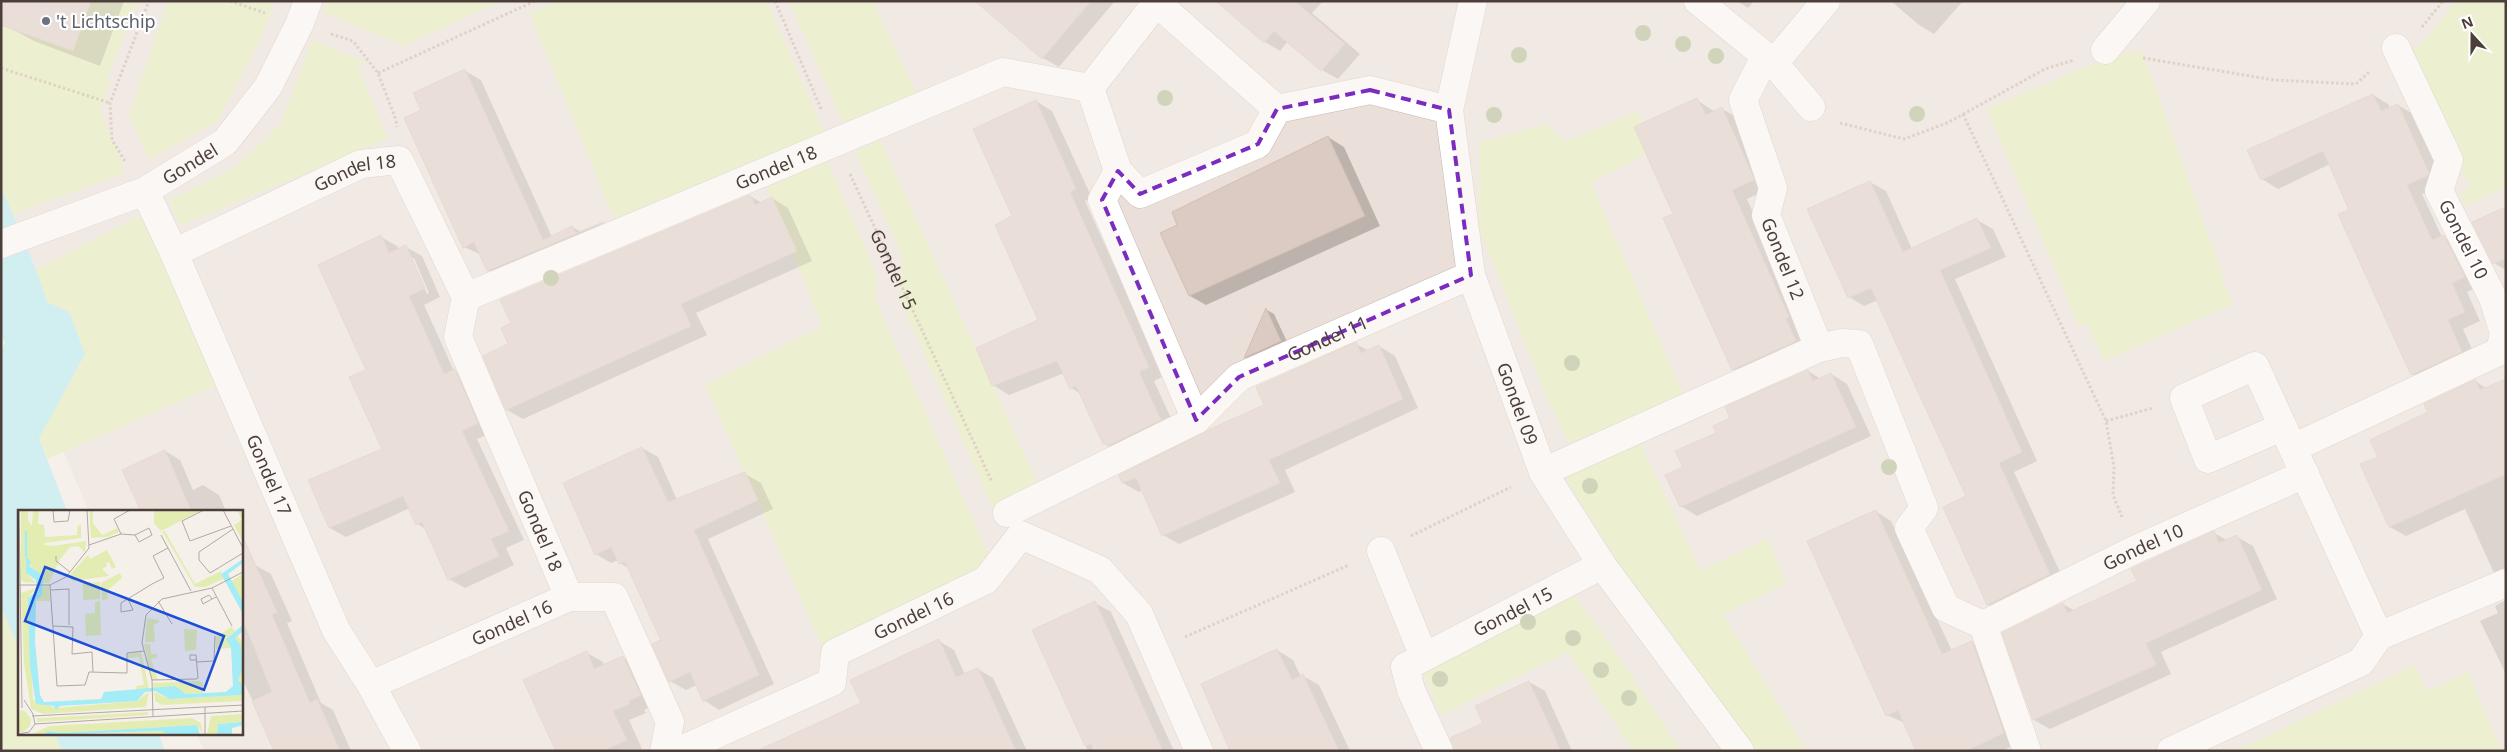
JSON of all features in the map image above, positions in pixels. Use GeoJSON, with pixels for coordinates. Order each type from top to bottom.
{"type":"FeatureCollection","features":[{"type":"Feature","properties":{"kind":"street","name":"Gondel 09"},"geometry":{"type":"LineString","coordinates":[[1473,1],[1449,110],[1471,275],[1543,472],[1602,565],[1740,751]]}},
{"type":"Feature","properties":{"kind":"street"},"geometry":{"type":"LineString","coordinates":[[1698,1],[1769,60],[1811,107]]}},
{"type":"Feature","properties":{"kind":"street","name":"Gondel 12"},"geometry":{"type":"LineString","coordinates":[[1819,348],[1766,215],[1772,188],[1743,100],[1769,60],[1826,1]]}},
{"type":"Feature","properties":{"kind":"street"},"geometry":{"type":"LineString","coordinates":[[2105,50],[2146,1]]}},
{"type":"Feature","properties":{"kind":"street"},"geometry":{"type":"LineString","coordinates":[[1277,109],[1157,2],[1090,88],[1118,171],[1140,194],[1258,144],[1277,109],[1370,90],[1449,110]]}},
{"type":"Feature","properties":{"kind":"street","name":"Gondel"},"geometry":{"type":"LineString","coordinates":[[1,244],[145,191],[226,142],[268,88],[304,13]]}},
{"type":"Feature","properties":{"kind":"street","name":"Gondel 10"},"geometry":{"type":"LineString","coordinates":[[2184,398],[2208,460],[2287,437],[2503,351],[2504,333],[2494,298],[2439,190],[2450,160],[2396,48]]}},
{"type":"Feature","properties":{"kind":"street","name":"Gondel 18"},"geometry":{"type":"LineString","coordinates":[[466,297],[1002,72],[1090,88]]}},
{"type":"Feature","properties":{"kind":"street","name":"Gondel 18"},"geometry":{"type":"LineString","coordinates":[[174,252],[362,164],[399,160],[466,297],[458,337],[569,597]]}},
{"type":"Feature","properties":{"kind":"street"},"geometry":{"type":"LineString","coordinates":[[1118,171],[1102,200],[1196,420]]}},
{"type":"Feature","properties":{"kind":"street","name":"Gondel 17"},"geometry":{"type":"LineString","coordinates":[[145,191],[174,252],[336,630],[371,685],[407,751]]}},
{"type":"Feature","properties":{"kind":"street","name":"Gondel 11"},"geometry":{"type":"LineString","coordinates":[[1007,513],[1196,420],[1239,377],[1471,275]]}},
{"type":"Feature","properties":{"kind":"street"},"geometry":{"type":"LineString","coordinates":[[1543,472],[1819,348],[1842,343],[1859,344],[1924,508],[1909,528],[1946,608],[1983,625],[2027,751]]}},
{"type":"Feature","properties":{"kind":"street"},"geometry":{"type":"LineString","coordinates":[[2184,398],[2255,366],[2379,636]]}},
{"type":"Feature","properties":{"kind":"street","name":"Gondel 10"},"geometry":{"type":"LineString","coordinates":[[1983,625],[2134,550],[2305,474]]}},
{"type":"Feature","properties":{"kind":"street","name":"Gondel 16"},"geometry":{"type":"LineString","coordinates":[[679,751],[832,682],[835,653],[986,580],[1021,535],[1100,570],[1139,614],[1199,751]]}},
{"type":"Feature","properties":{"kind":"street"},"geometry":{"type":"LineString","coordinates":[[1381,551],[1424,657]]}},
{"type":"Feature","properties":{"kind":"street","name":"Gondel 15"},"geometry":{"type":"LineString","coordinates":[[1439,751],[1411,690],[1405,667],[1602,565]]}},
{"type":"Feature","properties":{"kind":"street"},"geometry":{"type":"LineString","coordinates":[[2171,751],[2361,662],[2379,636],[2506,583]]}},
{"type":"Feature","properties":{"kind":"street","name":"Gondel 16"},"geometry":{"type":"LineString","coordinates":[[371,685],[569,597],[614,597],[670,722],[664,751]]}},
{"type":"Feature","properties":{"kind":"path"},"geometry":{"type":"LineString","coordinates":[[145,191],[112,140],[110,103],[149,1]]}},
{"type":"Feature","properties":{"kind":"path"},"geometry":{"type":"LineString","coordinates":[[378,73],[535,1]]}},
{"type":"Feature","properties":{"kind":"path","name":"Gondel 15"},"geometry":{"type":"LineString","coordinates":[[775,1],[835,142],[1007,513]]}},
{"type":"Feature","properties":{"kind":"path"},"geometry":{"type":"LineString","coordinates":[[1811,107],[1835,121],[1904,139],[1947,123],[2045,69],[2105,50],[2274,80],[2356,84],[2422,26],[2443,1]]}},
{"type":"Feature","properties":{"kind":"path"},"geometry":{"type":"LineString","coordinates":[[304,13],[353,41],[378,73],[396,120],[399,160]]}},
{"type":"Feature","properties":{"kind":"path"},"geometry":{"type":"LineString","coordinates":[[1,68],[110,103]]}},
{"type":"Feature","properties":{"kind":"path"},"geometry":{"type":"LineString","coordinates":[[1963,114],[2106,422],[2114,467],[2113,495],[2134,550]]}},
{"type":"Feature","properties":{"kind":"path"},"geometry":{"type":"LineString","coordinates":[[2106,422],[2184,398]]}},
{"type":"Feature","properties":{"kind":"highlighted area"},"geometry":{"type":"Polygon","coordinates":[[[1370,90],[1449,110],[1471,275],[1239,377],[1196,420],[1102,200],[1118,171],[1140,194],[1258,144],[1277,109],[1370,90]]]}},
{"type":"Feature","properties":{"kind":"shaded area"},"geometry":{"type":"Polygon","coordinates":[[[1,1],[2506,1],[2506,751],[204,751],[196,734],[242,734],[242,510],[88,510],[1,302],[1,1]]]}},
{"type":"Feature","properties":{"kind":"green space"},"geometry":{"type":"Polygon","coordinates":[[[1,1],[138,1],[107,80],[111,82],[100,111],[125,169],[121,170],[123,174],[13,214],[1,187],[1,120],[4,106],[1,105],[1,1]]]}},
{"type":"Feature","properties":{"kind":"green space"},"geometry":{"type":"Polygon","coordinates":[[[168,1],[275,1],[261,38],[217,122],[149,160],[129,116],[168,1]]]}},
{"type":"Feature","properties":{"kind":"green space"},"geometry":{"type":"Polygon","coordinates":[[[328,1],[500,1],[404,46],[323,12],[328,1]]]}},
{"type":"Feature","properties":{"kind":"green space"},"geometry":{"type":"Polygon","coordinates":[[[558,1],[767,1],[824,132],[615,221],[530,14],[558,1]]]}},
{"type":"Feature","properties":{"kind":"green space"},"geometry":{"type":"Polygon","coordinates":[[[789,1],[872,1],[917,94],[846,129],[789,1]]]}},
{"type":"Feature","properties":{"kind":"green space"},"geometry":{"type":"Polygon","coordinates":[[[2456,1],[2506,1],[2506,187],[2465,206],[2460,194],[2470,187],[2410,52],[2424,41],[2456,1]]]}},
{"type":"Feature","properties":{"kind":"green space"},"geometry":{"type":"Polygon","coordinates":[[[312,40],[367,63],[358,67],[388,138],[180,226],[169,201],[235,168],[281,123],[312,40]]]}},
{"type":"Feature","properties":{"kind":"green space"},"geometry":{"type":"Polygon","coordinates":[[[2142,51],[2223,275],[2221,276],[2233,304],[2104,361],[2087,323],[2079,326],[1987,109],[2112,56],[2142,51]]]}},
{"type":"Feature","properties":{"kind":"green space"},"geometry":{"type":"Polygon","coordinates":[[[1638,111],[1652,151],[1591,183],[1684,396],[1569,443],[1543,389],[1479,227],[1480,142],[1546,124],[1565,142],[1638,111]]]}},
{"type":"Feature","properties":{"kind":"green space"},"geometry":{"type":"Polygon","coordinates":[[[880,140],[1041,491],[995,513],[899,298],[903,258],[856,152],[880,140]]]}},
{"type":"Feature","properties":{"kind":"green space"},"geometry":{"type":"Polygon","coordinates":[[[827,160],[877,276],[876,301],[993,565],[823,648],[705,385],[822,326],[767,188],[827,160]]]}},
{"type":"Feature","properties":{"kind":"green space"},"geometry":{"type":"Polygon","coordinates":[[[141,215],[219,384],[48,459],[39,438],[85,354],[69,312],[47,302],[36,270],[141,215]]]}},
{"type":"Feature","properties":{"kind":"green space"},"geometry":{"type":"Polygon","coordinates":[[[1640,443],[1701,570],[1768,539],[1786,584],[1723,614],[1802,743],[1811,751],[1748,751],[1653,616],[1564,476],[1640,443]]]}},
{"type":"Feature","properties":{"kind":"green space"},"geometry":{"type":"Polygon","coordinates":[[[1570,589],[1613,648],[1681,751],[1633,751],[1568,652],[1441,715],[1421,667],[1570,589]]]}},
{"type":"Feature","properties":{"kind":"green space"},"geometry":{"type":"Polygon","coordinates":[[[1,607],[18,646],[18,734],[55,734],[62,751],[1,751],[1,607]]]}},
{"type":"Feature","properties":{"kind":"green space"},"geometry":{"type":"Polygon","coordinates":[[[2414,665],[2427,691],[2468,672],[2502,751],[2236,751],[2414,665]]]}},
{"type":"Feature","properties":{"kind":"water"},"geometry":{"type":"Polygon","coordinates":[[[1,187],[36,270],[47,302],[69,312],[85,354],[39,438],[67,510],[18,510],[18,646],[1,607],[1,349],[5,343],[1,334],[1,187]]]}},
{"type":"Feature","properties":{"kind":"water"},"geometry":{"type":"Polygon","coordinates":[[[55,734],[158,734],[165,751],[62,751],[55,734]]]}},
{"type":"Feature","properties":{"kind":"building","name":"'t Lichtschip"},"geometry":{"type":"Polygon","coordinates":[[[1,1],[91,1],[73,51],[1,25],[1,1]]]}},
{"type":"Feature","properties":{"kind":"building"},"geometry":{"type":"Polygon","coordinates":[[[975,1],[1091,1],[1042,59],[975,1]]]}},
{"type":"Feature","properties":{"kind":"building"},"geometry":{"type":"Polygon","coordinates":[[[1216,1],[1299,1],[1297,3],[1345,44],[1321,71],[1274,31],[1264,43],[1216,1]]]}},
{"type":"Feature","properties":{"kind":"building"},"geometry":{"type":"Polygon","coordinates":[[[465,69],[543,240],[572,226],[576,233],[604,222],[487,271],[474,242],[463,248],[404,118],[421,110],[413,93],[465,69]]]}},
{"type":"Feature","properties":{"kind":"building"},"geometry":{"type":"Polygon","coordinates":[[[2373,94],[2381,111],[2398,104],[2429,173],[2427,176],[2407,185],[2432,240],[2444,235],[2465,277],[2452,283],[2465,312],[2448,320],[2462,352],[2411,375],[2338,214],[2349,210],[2323,151],[2261,180],[2247,150],[2373,94]]]}},
{"type":"Feature","properties":{"kind":"building"},"geometry":{"type":"Polygon","coordinates":[[[1697,98],[1706,115],[1722,107],[1752,174],[1754,180],[1732,190],[1789,317],[1786,319],[1796,341],[1732,370],[1663,218],[1673,214],[1634,127],[1697,98]]]}},
{"type":"Feature","properties":{"kind":"building"},"geometry":{"type":"Polygon","coordinates":[[[1036,100],[1076,189],[1070,192],[1149,367],[1139,372],[1161,420],[1107,446],[1105,443],[1103,444],[1076,386],[1070,389],[1057,361],[992,386],[976,348],[1038,320],[995,225],[1012,216],[973,129],[1036,100]]]}},
{"type":"Feature","properties":{"kind":"building"},"geometry":{"type":"Polygon","coordinates":[[[1328,136],[1365,216],[1189,296],[1160,233],[1177,225],[1172,212],[1328,136]]]}},
{"type":"Feature","properties":{"kind":"building"},"geometry":{"type":"Polygon","coordinates":[[[1870,181],[1903,252],[1977,218],[1991,248],[1940,270],[2022,452],[1999,463],[2050,574],[1987,605],[1943,507],[1966,496],[1871,288],[1848,298],[1807,209],[1870,181]]]}},
{"type":"Feature","properties":{"kind":"building"},"geometry":{"type":"Polygon","coordinates":[[[750,195],[755,205],[772,197],[797,251],[681,304],[691,326],[506,410],[483,356],[508,344],[501,328],[511,323],[500,300],[750,195]]]}},
{"type":"Feature","properties":{"kind":"building"},"geometry":{"type":"Polygon","coordinates":[[[2506,207],[2506,258],[2493,264],[2472,222],[2506,207]]]}},
{"type":"Feature","properties":{"kind":"building"},"geometry":{"type":"Polygon","coordinates":[[[381,235],[389,253],[406,245],[425,288],[409,296],[444,374],[455,369],[478,423],[462,431],[509,531],[491,539],[499,556],[448,580],[422,522],[416,525],[403,496],[329,528],[308,480],[382,449],[349,377],[366,370],[318,265],[381,235]]]}},
{"type":"Feature","properties":{"kind":"building"},"geometry":{"type":"Polygon","coordinates":[[[1266,308],[1281,341],[1244,358],[1266,308]]]}},
{"type":"Feature","properties":{"kind":"building"},"geometry":{"type":"Polygon","coordinates":[[[1356,342],[1361,353],[1379,345],[1403,399],[1269,460],[1280,483],[1162,536],[1136,478],[1122,483],[1119,475],[1208,430],[1264,405],[1256,387],[1356,342]]]}},
{"type":"Feature","properties":{"kind":"building"},"geometry":{"type":"Polygon","coordinates":[[[1808,370],[1813,381],[1831,373],[1856,427],[1680,507],[1665,475],[1683,467],[1675,451],[1716,433],[1713,426],[1730,418],[1725,407],[1808,370]]]}},
{"type":"Feature","properties":{"kind":"building"},"geometry":{"type":"Polygon","coordinates":[[[2506,379],[2506,474],[2389,527],[2360,464],[2378,457],[2370,440],[2428,412],[2424,404],[2475,380],[2480,390],[2506,379]]]}},
{"type":"Feature","properties":{"kind":"building"},"geometry":{"type":"Polygon","coordinates":[[[642,447],[668,502],[745,472],[758,500],[694,530],[759,675],[703,701],[690,672],[669,682],[652,644],[661,640],[625,562],[619,564],[611,547],[595,555],[563,483],[642,447]]]}},
{"type":"Feature","properties":{"kind":"building"},"geometry":{"type":"Polygon","coordinates":[[[165,450],[191,510],[141,510],[122,470],[165,450]]]}},
{"type":"Feature","properties":{"kind":"building"},"geometry":{"type":"Polygon","coordinates":[[[1876,510],[1942,654],[1972,641],[2004,733],[1966,751],[1916,751],[1898,710],[1886,716],[1807,541],[1876,510]]]}},
{"type":"Feature","properties":{"kind":"building"},"geometry":{"type":"Polygon","coordinates":[[[2214,531],[2219,543],[2237,535],[2262,590],[2146,643],[2156,665],[2033,720],[2002,633],[2063,603],[2067,613],[2137,581],[2131,569],[2214,531]]]}},
{"type":"Feature","properties":{"kind":"building"},"geometry":{"type":"Polygon","coordinates":[[[242,535],[277,612],[272,615],[310,703],[317,699],[340,751],[274,751],[252,701],[272,692],[246,627],[242,629],[242,535]]]}},
{"type":"Feature","properties":{"kind":"building"},"geometry":{"type":"Polygon","coordinates":[[[1095,601],[1163,751],[1094,751],[1091,744],[1085,746],[1032,630],[1095,601]]]}},
{"type":"Feature","properties":{"kind":"building"},"geometry":{"type":"Polygon","coordinates":[[[939,639],[956,677],[978,668],[1016,751],[757,751],[861,703],[850,680],[939,639]]]}},
{"type":"Feature","properties":{"kind":"building"},"geometry":{"type":"Polygon","coordinates":[[[1277,649],[1292,680],[1303,674],[1339,751],[1230,751],[1201,684],[1277,649]]]}},
{"type":"Feature","properties":{"kind":"building"},"geometry":{"type":"Polygon","coordinates":[[[587,651],[594,669],[623,656],[641,695],[629,701],[630,704],[613,711],[627,740],[603,751],[556,751],[523,680],[587,651]]]}},
{"type":"Feature","properties":{"kind":"building"},"geometry":{"type":"Polygon","coordinates":[[[1529,681],[1561,751],[1454,751],[1450,738],[1483,723],[1475,706],[1529,681]]]}},
{"type":"Feature","properties":{"kind":"place","name":"'t Lichtschip"},"geometry":{"type":"Point","coordinates":[46,21]}}]}
